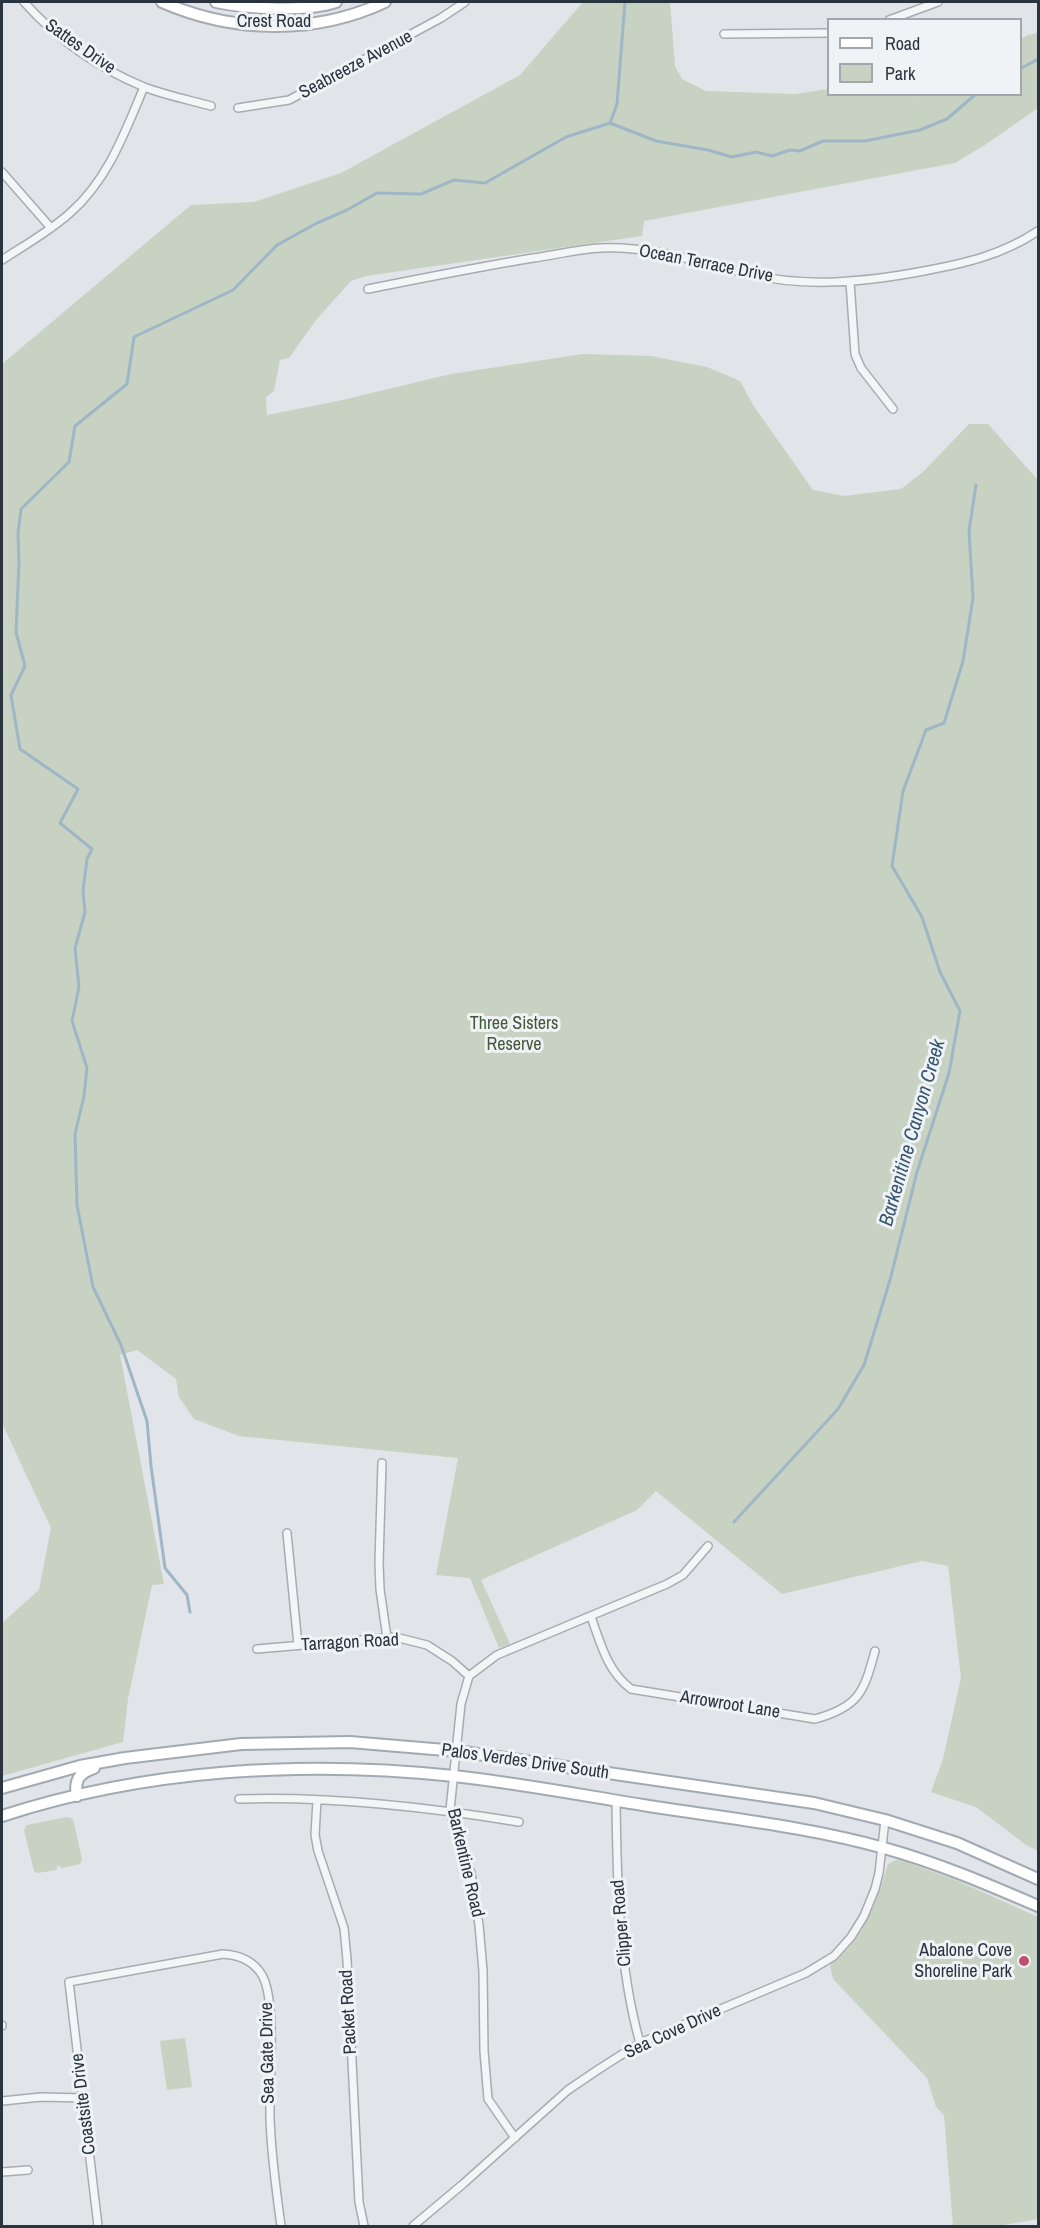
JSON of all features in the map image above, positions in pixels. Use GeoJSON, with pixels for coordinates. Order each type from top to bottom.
{"type":"FeatureCollection","features":[{"type":"Feature","properties":{"kind":"main road","name":"Crest Road"},"geometry":{"type":"LineString","coordinates":[[162,2],[214,20],[258,26],[295,26],[337,20],[386,2]]}},
{"type":"Feature","properties":{"kind":"main road","name":"Crest Road"},"geometry":{"type":"LineString","coordinates":[[216,2],[256,8],[289,8],[336,2]]}},
{"type":"Feature","properties":{"kind":"main road","name":"Palos Verdes Drive South"},"geometry":{"type":"LineString","coordinates":[[2,1788],[80,1766],[138,1756],[241,1744],[350,1742],[457,1751],[814,1803],[885,1820],[957,1844],[1038,1879]]}},
{"type":"Feature","properties":{"kind":"main road"},"geometry":{"type":"LineString","coordinates":[[77,1796],[75,1786],[80,1774],[91,1768],[138,1756]]}},
{"type":"Feature","properties":{"kind":"main road","name":"Palos Verdes Drive South"},"geometry":{"type":"LineString","coordinates":[[2,1816],[115,1787],[174,1777],[258,1771],[379,1771],[454,1776],[805,1831],[882,1848],[950,1868],[1038,1905]]}},
{"type":"Feature","properties":{"kind":"street","name":"Sattes Drive"},"geometry":{"type":"LineString","coordinates":[[24,2],[39,18],[98,65],[144,87],[210,106]]}},
{"type":"Feature","properties":{"kind":"street","name":"Seabreeze Avenue"},"geometry":{"type":"LineString","coordinates":[[238,108],[289,100],[441,18],[465,2]]}},
{"type":"Feature","properties":{"kind":"street"},"geometry":{"type":"LineString","coordinates":[[894,18],[938,2]]}},
{"type":"Feature","properties":{"kind":"street"},"geometry":{"type":"LineString","coordinates":[[724,34],[827,33]]}},
{"type":"Feature","properties":{"kind":"street"},"geometry":{"type":"LineString","coordinates":[[2,260],[51,228],[82,202],[102,177],[117,151],[144,87]]}},
{"type":"Feature","properties":{"kind":"street"},"geometry":{"type":"LineString","coordinates":[[2,172],[51,228]]}},
{"type":"Feature","properties":{"kind":"street","name":"Ocean Terrace Drive"},"geometry":{"type":"LineString","coordinates":[[368,289],[497,264],[600,248],[647,249],[693,258],[749,274],[789,281],[850,282],[979,260],[1017,245],[1038,231]]}},
{"type":"Feature","properties":{"kind":"street"},"geometry":{"type":"LineString","coordinates":[[850,282],[855,354],[861,368],[893,409]]}},
{"type":"Feature","properties":{"kind":"street"},"geometry":{"type":"LineString","coordinates":[[382,1463],[379,1562],[380,1590],[387,1638]]}},
{"type":"Feature","properties":{"kind":"street"},"geometry":{"type":"LineString","coordinates":[[287,1533],[298,1645]]}},
{"type":"Feature","properties":{"kind":"street"},"geometry":{"type":"LineString","coordinates":[[469,1676],[497,1655],[667,1584],[683,1575],[708,1546]]}},
{"type":"Feature","properties":{"kind":"street","name":"Arrowroot Lane"},"geometry":{"type":"LineString","coordinates":[[591,1617],[609,1665],[620,1681],[631,1689],[815,1719],[833,1714],[854,1701],[865,1685],[874,1651]]}},
{"type":"Feature","properties":{"kind":"street","name":"Tarragon Road"},"geometry":{"type":"LineString","coordinates":[[256,1649],[395,1637],[427,1645],[452,1661],[469,1676]]}},
{"type":"Feature","properties":{"kind":"street","name":"Barkentine Road"},"geometry":{"type":"LineString","coordinates":[[469,1676],[461,1704],[450,1810],[457,1838],[471,1873],[479,1925],[488,2098],[515,2138]]}},
{"type":"Feature","properties":{"kind":"street"},"geometry":{"type":"LineString","coordinates":[[239,1799],[317,1800],[450,1810],[519,1822]]}},
{"type":"Feature","properties":{"kind":"street","name":"Packet Road"},"geometry":{"type":"LineString","coordinates":[[317,1800],[315,1835],[318,1851],[344,1928],[359,2202],[364,2226]]}},
{"type":"Feature","properties":{"kind":"street","name":"Clipper Road"},"geometry":{"type":"LineString","coordinates":[[616,1801],[617,1883],[626,1974],[631,2013],[640,2043]]}},
{"type":"Feature","properties":{"kind":"street","name":"Sea Cove Drive"},"geometry":{"type":"LineString","coordinates":[[413,2226],[568,2090],[640,2043],[806,1973],[834,1956],[851,1937],[864,1916],[875,1889],[885,1820]]}},
{"type":"Feature","properties":{"kind":"street","name":"Sea Gate Drive"},"geometry":{"type":"LineString","coordinates":[[69,1982],[223,1954],[242,1957],[254,1965],[263,1976],[270,2011],[270,2117],[281,2226]]}},
{"type":"Feature","properties":{"kind":"street","name":"Coastsite Drive"},"geometry":{"type":"LineString","coordinates":[[69,1982],[98,2226]]}},
{"type":"Feature","properties":{"kind":"street"},"geometry":{"type":"LineString","coordinates":[[2,2101],[40,2097],[83,2098]]}},
{"type":"Feature","properties":{"kind":"street"},"geometry":{"type":"LineString","coordinates":[[2,2172],[28,2170]]}},
{"type":"Feature","properties":{"kind":"green space","name":"Three Sisters Reserve"},"geometry":{"type":"Polygon","coordinates":[[[583,2],[670,2],[675,66],[682,79],[706,91],[795,94],[827,89],[827,96],[1022,96],[1022,38],[1038,33],[1038,108],[955,163],[644,221],[642,236],[366,276],[351,281],[316,320],[289,358],[280,360],[274,391],[266,397],[267,415],[451,374],[583,354],[651,356],[707,367],[740,381],[753,405],[813,490],[844,496],[901,489],[923,472],[969,424],[988,424],[1038,480],[1038,1851],[1026,1845],[976,1807],[931,1792],[943,1759],[961,1678],[948,1566],[922,1561],[782,1594],[656,1491],[637,1510],[481,1580],[510,1644],[499,1648],[470,1578],[436,1575],[458,1458],[239,1436],[194,1419],[179,1397],[176,1379],[137,1350],[120,1355],[164,1584],[152,1585],[128,1699],[123,1742],[2,1776],[2,1623],[39,1590],[51,1528],[2,1423],[2,364],[191,205],[254,202],[341,173],[520,75],[583,2]]]}},
{"type":"Feature","properties":{"kind":"green space"},"geometry":{"type":"Polygon","coordinates":[[[67,1817],[73,1819],[82,1859],[80,1864],[62,1868],[58,1865],[56,1870],[38,1873],[34,1871],[24,1830],[27,1825],[67,1817]]]}},
{"type":"Feature","properties":{"kind":"green space"},"geometry":{"type":"Polygon","coordinates":[[[898,1859],[958,1881],[1038,1917],[1038,2219],[998,2226],[953,2226],[944,2115],[936,2107],[927,2078],[833,1979],[830,1965],[852,1944],[860,1932],[879,1893],[888,1864],[898,1859]]]}},
{"type":"Feature","properties":{"kind":"green space"},"geometry":{"type":"Polygon","coordinates":[[[185,2038],[192,2087],[167,2090],[160,2041],[185,2038]]]}},
{"type":"Feature","properties":{"kind":"waterway"},"geometry":{"type":"LineString","coordinates":[[190,1612],[187,1595],[165,1568],[147,1421],[121,1345],[93,1287],[77,1205],[75,1134],[84,1096],[87,1068],[72,1021],[79,987],[75,948],[85,912],[83,891],[87,859],[92,849],[60,823],[78,789],[20,749],[11,695],[25,666],[16,632],[18,533],[21,509],[69,462],[75,426],[127,384],[134,337],[233,290],[277,245],[377,193],[421,194],[454,180],[485,183],[566,137],[610,123],[617,104],[625,2]]}},
{"type":"Feature","properties":{"kind":"waterway"},"geometry":{"type":"LineString","coordinates":[[1022,68],[1038,59]]}},
{"type":"Feature","properties":{"kind":"waterway"},"geometry":{"type":"LineString","coordinates":[[610,123],[656,141],[708,150],[732,157],[756,152],[772,156],[790,150],[800,151],[823,141],[865,141],[920,130],[947,119],[974,96]]}},
{"type":"Feature","properties":{"kind":"waterway","name":"Barkenitine Canyon Creek"},"geometry":{"type":"LineString","coordinates":[[734,1522],[838,1409],[864,1365],[890,1280],[917,1172],[949,1073],[960,1011],[940,972],[922,917],[892,866],[903,791],[926,730],[944,723],[963,661],[973,598],[969,531],[976,485]]}},
{"type":"Feature","properties":{"kind":"place","name":"Abalone Cove Shoreline Park"},"geometry":{"type":"Point","coordinates":[1024,1961]}}]}
